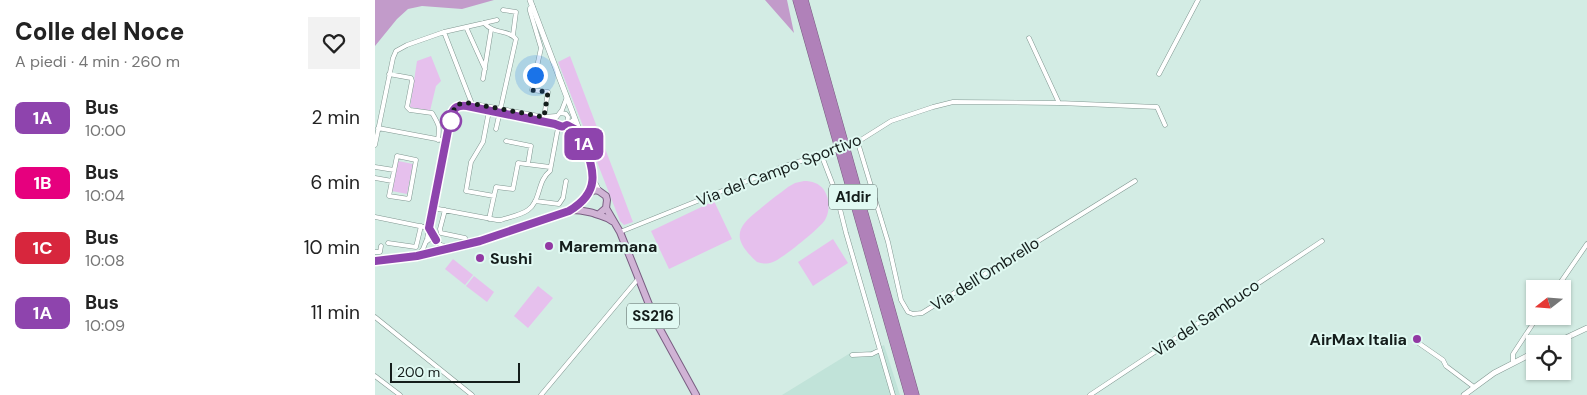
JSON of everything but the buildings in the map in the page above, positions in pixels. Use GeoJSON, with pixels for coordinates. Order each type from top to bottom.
{"type":"FeatureCollection","features":[{"type":"Feature","properties":{"kind":"highway","name":"A1dir"},"geometry":{"type":"LineString","coordinates":[[797,0],[909,395]]}},
{"type":"Feature","properties":{"kind":"highway","name":"A1dir"},"geometry":{"type":"LineString","coordinates":[[804,0],[915,395]]}},
{"type":"Feature","properties":{"kind":"main road","name":"SS216"},"geometry":{"type":"LineString","coordinates":[[599,191],[606,196],[606,208],[619,229],[656,322],[696,395]]}},
{"type":"Feature","properties":{"kind":"main road"},"geometry":{"type":"LineString","coordinates":[[569,211],[590,192],[599,191]]}},
{"type":"Feature","properties":{"kind":"main road"},"geometry":{"type":"LineString","coordinates":[[584,199],[584,205],[587,210],[607,218],[619,229]]}},
{"type":"Feature","properties":{"kind":"main road"},"geometry":{"type":"LineString","coordinates":[[599,214],[606,208]]}},
{"type":"Feature","properties":{"kind":"main road"},"geometry":{"type":"LineString","coordinates":[[375,261],[417,256],[453,248],[480,241],[569,211],[587,210]]}},
{"type":"Feature","properties":{"kind":"street"},"geometry":{"type":"LineString","coordinates":[[530,0],[573,112],[599,191]]}},
{"type":"Feature","properties":{"kind":"street"},"geometry":{"type":"LineString","coordinates":[[1159,74],[1198,0]]}},
{"type":"Feature","properties":{"kind":"street"},"geometry":{"type":"LineString","coordinates":[[533,7],[529,10],[541,48],[532,90],[548,92],[544,117]]}},
{"type":"Feature","properties":{"kind":"street"},"geometry":{"type":"LineString","coordinates":[[503,10],[522,13]]}},
{"type":"Feature","properties":{"kind":"street"},"geometry":{"type":"LineString","coordinates":[[496,129],[516,42],[513,35],[516,12]]}},
{"type":"Feature","properties":{"kind":"street"},"geometry":{"type":"LineString","coordinates":[[375,144],[389,74],[396,51],[407,45],[444,32],[497,20]]}},
{"type":"Feature","properties":{"kind":"street"},"geometry":{"type":"LineString","coordinates":[[484,23],[491,30],[513,35]]}},
{"type":"Feature","properties":{"kind":"street"},"geometry":{"type":"LineString","coordinates":[[466,27],[485,69]]}},
{"type":"Feature","properties":{"kind":"street"},"geometry":{"type":"LineString","coordinates":[[483,79],[491,30]]}},
{"type":"Feature","properties":{"kind":"street"},"geometry":{"type":"LineString","coordinates":[[444,32],[472,105],[489,111],[544,117],[573,112]]}},
{"type":"Feature","properties":{"kind":"street"},"geometry":{"type":"LineString","coordinates":[[1029,38],[1059,103]]}},
{"type":"Feature","properties":{"kind":"street"},"geometry":{"type":"LineString","coordinates":[[389,74],[411,78],[407,107],[410,110],[432,113],[439,123],[438,140]]}},
{"type":"Feature","properties":{"kind":"street"},"geometry":{"type":"LineString","coordinates":[[433,208],[501,220],[530,209],[544,176],[550,168],[557,134],[555,120],[564,106],[567,96]]}},
{"type":"Feature","properties":{"kind":"street","name":"Via del Campo Sportivo"},"geometry":{"type":"LineString","coordinates":[[619,229],[782,167],[856,143],[891,121],[947,104],[969,102],[1059,103],[1157,108],[1165,125]]}},
{"type":"Feature","properties":{"kind":"street"},"geometry":{"type":"LineString","coordinates":[[375,217],[429,228],[437,241],[438,248],[433,252],[427,250],[426,243],[429,228],[433,208],[447,141],[453,110],[458,104],[500,111],[565,126],[580,132]]}},
{"type":"Feature","properties":{"kind":"street"},"geometry":{"type":"LineString","coordinates":[[489,111],[483,142],[471,162],[467,190],[494,196]]}},
{"type":"Feature","properties":{"kind":"street"},"geometry":{"type":"LineString","coordinates":[[559,114],[566,114],[568,117],[565,126]]}},
{"type":"Feature","properties":{"kind":"street"},"geometry":{"type":"LineString","coordinates":[[557,134],[575,119]]}},
{"type":"Feature","properties":{"kind":"street"},"geometry":{"type":"LineString","coordinates":[[378,128],[447,141]]}},
{"type":"Feature","properties":{"kind":"street"},"geometry":{"type":"LineString","coordinates":[[506,141],[531,146],[528,164]]}},
{"type":"Feature","properties":{"kind":"street","name":"Via dell'Ombrello"},"geometry":{"type":"LineString","coordinates":[[856,143],[888,242],[901,300],[905,309],[913,314],[922,313],[1135,181]]}},
{"type":"Feature","properties":{"kind":"street"},"geometry":{"type":"LineString","coordinates":[[821,154],[836,193],[893,395]]}},
{"type":"Feature","properties":{"kind":"street"},"geometry":{"type":"LineString","coordinates":[[397,156],[416,160],[409,199],[389,196],[392,181],[397,156]]}},
{"type":"Feature","properties":{"kind":"street"},"geometry":{"type":"LineString","coordinates":[[489,219],[496,187],[513,189],[519,163],[550,168]]}},
{"type":"Feature","properties":{"kind":"street"},"geometry":{"type":"LineString","coordinates":[[375,167],[394,170]]}},
{"type":"Feature","properties":{"kind":"street"},"geometry":{"type":"LineString","coordinates":[[590,192],[593,184],[592,173]]}},
{"type":"Feature","properties":{"kind":"street"},"geometry":{"type":"LineString","coordinates":[[375,178],[392,181]]}},
{"type":"Feature","properties":{"kind":"street"},"geometry":{"type":"LineString","coordinates":[[535,201],[560,203],[567,181]]}},
{"type":"Feature","properties":{"kind":"street"},"geometry":{"type":"LineString","coordinates":[[445,210],[441,233],[465,238]]}},
{"type":"Feature","properties":{"kind":"street"},"geometry":{"type":"LineString","coordinates":[[389,242],[416,247],[421,226]]}},
{"type":"Feature","properties":{"kind":"street"},"geometry":{"type":"LineString","coordinates":[[417,256],[430,239],[437,241],[445,247],[453,248]]}},
{"type":"Feature","properties":{"kind":"street","name":"Via del Sambuco"},"geometry":{"type":"LineString","coordinates":[[1090,395],[1322,241]]}},
{"type":"Feature","properties":{"kind":"street"},"geometry":{"type":"LineString","coordinates":[[1563,280],[1587,244]]}},
{"type":"Feature","properties":{"kind":"street"},"geometry":{"type":"LineString","coordinates":[[375,252],[380,252],[381,246]]}},
{"type":"Feature","properties":{"kind":"street"},"geometry":{"type":"LineString","coordinates":[[541,395],[638,279]]}},
{"type":"Feature","properties":{"kind":"street"},"geometry":{"type":"LineString","coordinates":[[375,317],[472,395]]}},
{"type":"Feature","properties":{"kind":"street"},"geometry":{"type":"LineString","coordinates":[[1513,362],[1513,354],[1532,325]]}},
{"type":"Feature","properties":{"kind":"street"},"geometry":{"type":"LineString","coordinates":[[1571,336],[1587,328]]}},
{"type":"Feature","properties":{"kind":"street"},"geometry":{"type":"LineString","coordinates":[[1417,342],[1443,360],[1446,366],[1474,387]]}},
{"type":"Feature","properties":{"kind":"street"},"geometry":{"type":"LineString","coordinates":[[852,355],[872,354],[881,350]]}},
{"type":"Feature","properties":{"kind":"street"},"geometry":{"type":"LineString","coordinates":[[1464,395],[1513,362],[1526,356]]}},
{"type":"Feature","properties":{"kind":"street"},"geometry":{"type":"LineString","coordinates":[[375,376],[400,395]]}},
{"type":"Feature","properties":{"kind":"shaded area"},"geometry":{"type":"Polygon","coordinates":[[[375,0],[494,0],[462,9],[422,6],[408,9],[397,19],[375,46],[375,0]]]}},
{"type":"Feature","properties":{"kind":"shaded area"},"geometry":{"type":"Polygon","coordinates":[[[765,0],[787,0],[794,33],[765,0]]]}},
{"type":"Feature","properties":{"kind":"shaded area"},"geometry":{"type":"Polygon","coordinates":[[[431,56],[441,81],[436,86],[430,111],[410,107],[417,61],[431,56]]]}},
{"type":"Feature","properties":{"kind":"shaded area"},"geometry":{"type":"Polygon","coordinates":[[[570,56],[633,222],[624,225],[620,221],[558,62],[570,56]]]}},
{"type":"Feature","properties":{"kind":"shaded area"},"geometry":{"type":"Polygon","coordinates":[[[398,161],[413,164],[407,194],[392,191],[398,161]]]}},
{"type":"Feature","properties":{"kind":"shaded area"},"geometry":{"type":"Polygon","coordinates":[[[804,181],[818,184],[826,194],[829,205],[825,220],[809,236],[778,260],[767,263],[757,262],[743,247],[740,240],[741,228],[745,222],[770,200],[795,183],[804,181]]]}},
{"type":"Feature","properties":{"kind":"shaded area"},"geometry":{"type":"Polygon","coordinates":[[[714,201],[732,239],[669,269],[651,231],[714,201]]]}},
{"type":"Feature","properties":{"kind":"shaded area"},"geometry":{"type":"Polygon","coordinates":[[[833,239],[848,263],[813,286],[798,262],[833,239]]]}},
{"type":"Feature","properties":{"kind":"shaded area"},"geometry":{"type":"Polygon","coordinates":[[[453,259],[473,275],[465,285],[445,269],[453,259]]]}},
{"type":"Feature","properties":{"kind":"shaded area"},"geometry":{"type":"Polygon","coordinates":[[[474,276],[494,292],[487,302],[466,286],[474,276]]]}},
{"type":"Feature","properties":{"kind":"shaded area"},"geometry":{"type":"Polygon","coordinates":[[[538,286],[553,298],[528,328],[514,316],[538,286]]]}},
{"type":"Feature","properties":{"kind":"shaded area"},"geometry":{"type":"Polygon","coordinates":[[[884,345],[900,395],[782,395],[852,352],[867,352],[884,345]]]}},
{"type":"Feature","properties":{"kind":"bus line","name":"1A"},"geometry":{"type":"LineString","coordinates":[[375,261],[417,256],[453,248],[480,241],[569,211],[590,192],[593,181],[580,132],[567,125],[563,127],[467,106],[455,108],[451,115],[429,228],[436,240]]}},
{"type":"Feature","properties":{"kind":"place","name":"Maremmana"},"geometry":{"type":"Point","coordinates":[549,246]}},
{"type":"Feature","properties":{"kind":"place","name":"Sushi"},"geometry":{"type":"Point","coordinates":[480,258]}},
{"type":"Feature","properties":{"kind":"place","name":"AirMax Italia"},"geometry":{"type":"Point","coordinates":[1417,339]}},
{"type":"Feature","properties":{"kind":"route"},"geometry":{"type":"LineString","coordinates":[[451,121],[450,124],[455,106],[462,103],[544,117],[548,92],[532,90],[535,75]]}}]}
